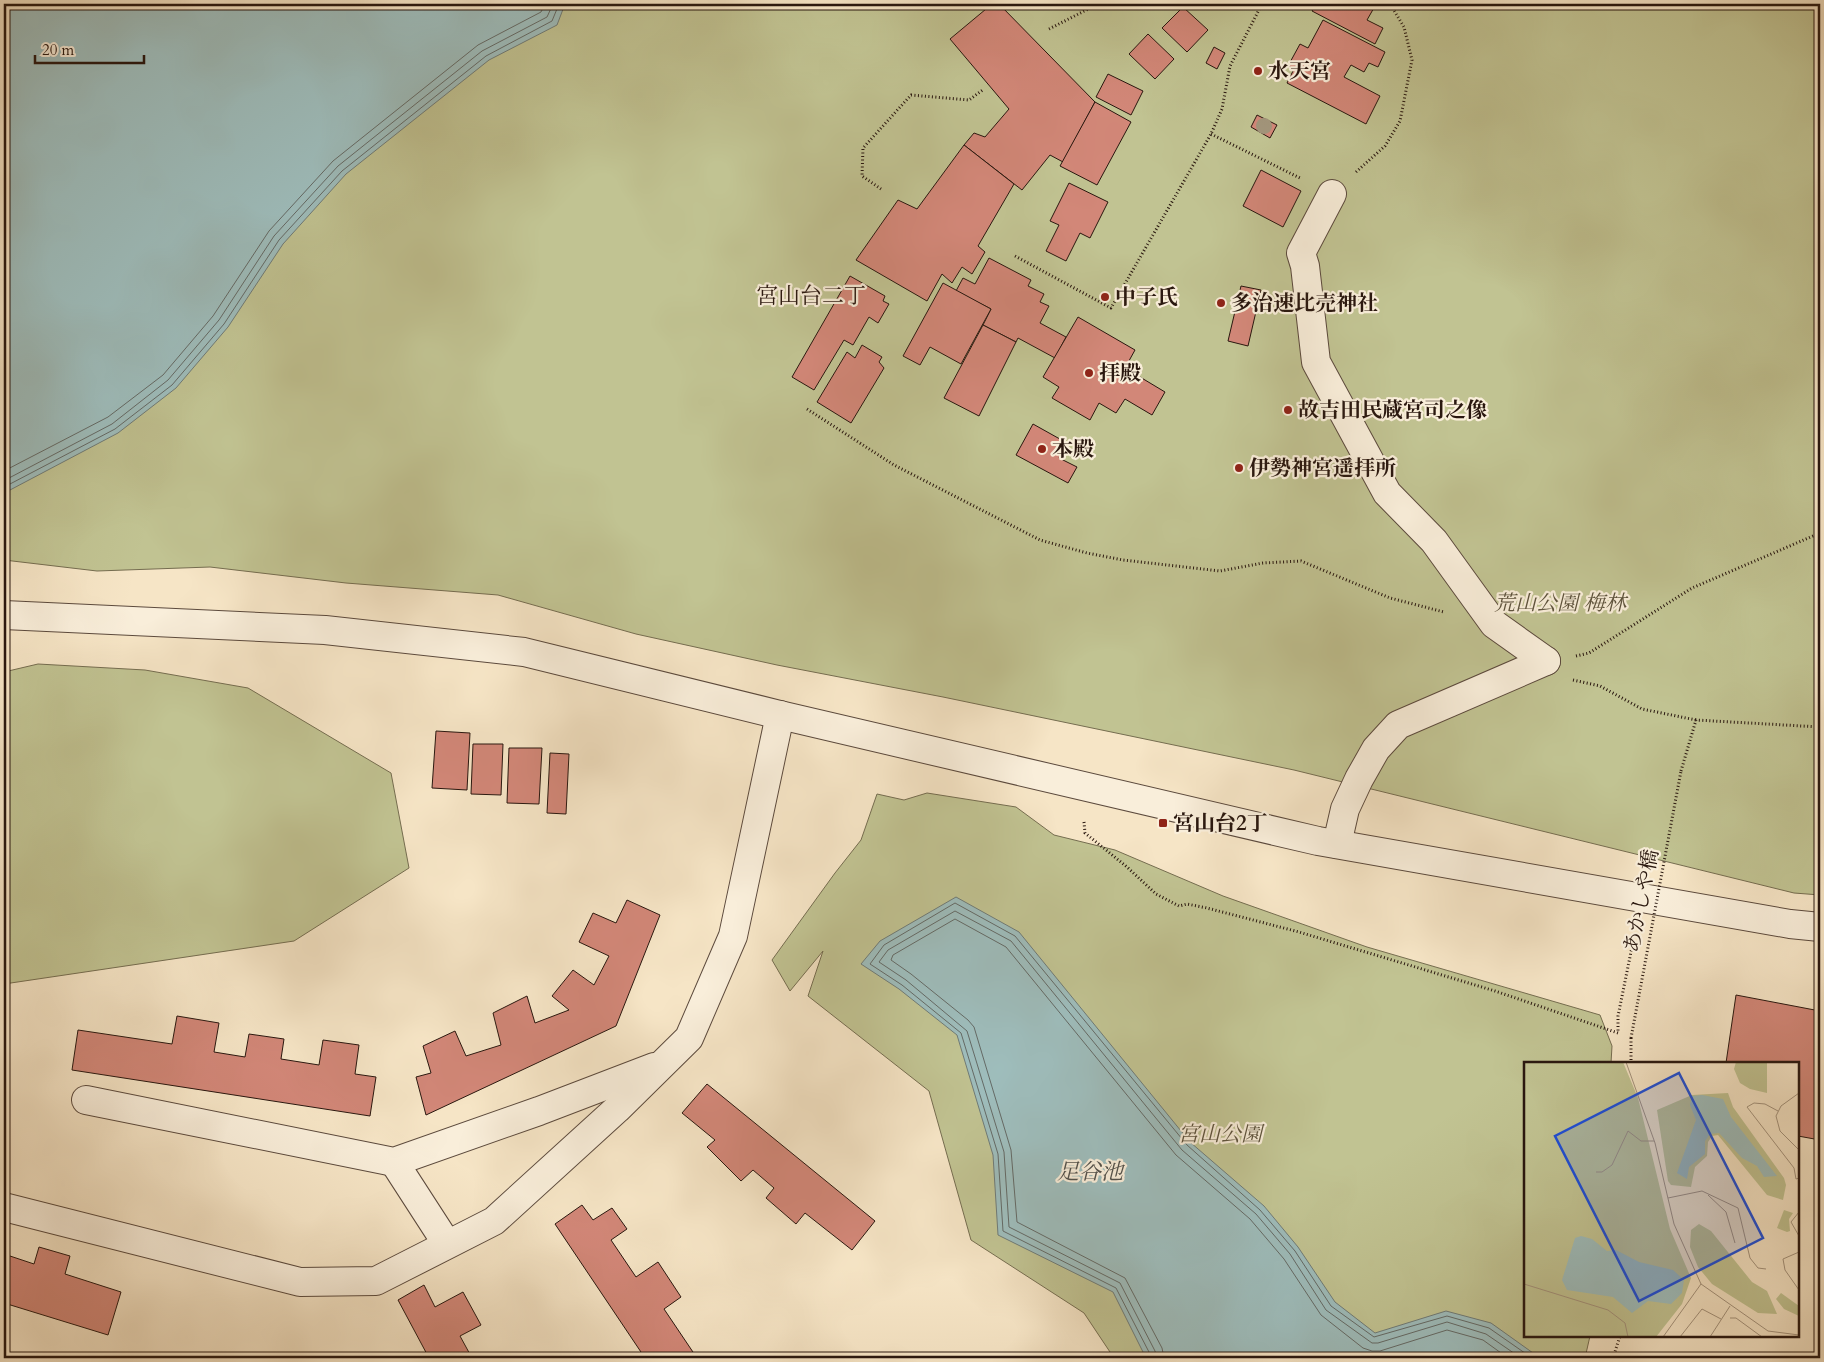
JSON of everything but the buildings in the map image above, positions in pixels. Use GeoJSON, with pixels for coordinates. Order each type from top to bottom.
{"type":"FeatureCollection","features":[{"type":"Feature","properties":{"kind":"street"},"geometry":{"type":"LineString","coordinates":[[1332,194],[1302,253],[1316,362],[1387,493],[1434,541],[1494,624],[1546,661]]}},
{"type":"Feature","properties":{"kind":"street"},"geometry":{"type":"LineString","coordinates":[[4,615],[326,630],[524,652],[780,715],[1318,841],[1790,924],[1820,927]]}},
{"type":"Feature","properties":{"kind":"street"},"geometry":{"type":"LineString","coordinates":[[1338,844],[1345,809],[1359,779],[1376,749],[1398,725],[1546,661]]}},
{"type":"Feature","properties":{"kind":"street"},"geometry":{"type":"LineString","coordinates":[[4,1207],[300,1282],[376,1281],[494,1221],[617,1110],[689,1038],[733,936],[780,715]]}},
{"type":"Feature","properties":{"kind":"street"},"geometry":{"type":"LineString","coordinates":[[86,1100],[394,1162],[539,1111],[663,1064]]}},
{"type":"Feature","properties":{"kind":"street"},"geometry":{"type":"LineString","coordinates":[[394,1162],[448,1244]]}},
{"type":"Feature","properties":{"kind":"path"},"geometry":{"type":"LineString","coordinates":[[1049,29],[1098,4]]}},
{"type":"Feature","properties":{"kind":"path"},"geometry":{"type":"LineString","coordinates":[[1015,256],[1111,308],[1211,134],[1222,109],[1230,66],[1262,4]]}},
{"type":"Feature","properties":{"kind":"path"},"geometry":{"type":"LineString","coordinates":[[1211,134],[1332,194],[1385,146],[1400,121],[1412,60],[1404,27],[1390,4]]}},
{"type":"Feature","properties":{"kind":"path"},"geometry":{"type":"LineString","coordinates":[[881,189],[862,176],[863,148],[912,95],[969,100],[984,89]]}},
{"type":"Feature","properties":{"kind":"path"},"geometry":{"type":"LineString","coordinates":[[807,409],[894,465],[1040,540],[1087,553],[1124,560],[1220,571],[1262,564],[1301,561],[1390,598],[1494,624]]}},
{"type":"Feature","properties":{"kind":"path"},"geometry":{"type":"LineString","coordinates":[[1546,661],[1589,653],[1692,588],[1820,533]]}},
{"type":"Feature","properties":{"kind":"path"},"geometry":{"type":"LineString","coordinates":[[1546,661],[1573,680],[1600,686],[1642,709],[1696,720],[1820,727]]}},
{"type":"Feature","properties":{"kind":"path","name":"あかしや橋"},"geometry":{"type":"LineString","coordinates":[[1631,1062],[1631,1038],[1681,771],[1696,720]]}},
{"type":"Feature","properties":{"kind":"path"},"geometry":{"type":"LineString","coordinates":[[1084,822],[1085,833],[1127,867],[1156,894],[1179,906],[1187,904],[1207,908],[1299,932],[1494,991],[1618,1033],[1618,1016],[1633,942]]}},
{"type":"Feature","properties":{"kind":"path"},"geometry":{"type":"LineString","coordinates":[[1613,1358],[1620,1337]]}},
{"type":"Feature","properties":{"kind":"green space","name":"多治速比売神社"},"geometry":{"type":"Polygon","coordinates":[[[4,4],[1820,4],[1820,895],[1794,893],[1294,770],[943,697],[777,665],[636,634],[498,595],[346,583],[210,567],[97,571],[4,560],[4,4]]]}},
{"type":"Feature","properties":{"kind":"green space"},"geometry":{"type":"Polygon","coordinates":[[[38,664],[145,670],[248,688],[391,773],[409,868],[294,941],[4,984],[4,672],[38,664]]]}},
{"type":"Feature","properties":{"kind":"green space","name":"宮山公園"},"geometry":{"type":"Polygon","coordinates":[[[927,793],[1016,807],[1054,835],[1115,850],[1223,896],[1367,947],[1600,1015],[1612,1046],[1611,1062],[1524,1062],[1524,1337],[1590,1337],[1585,1358],[1114,1358],[1084,1313],[971,1240],[929,1091],[808,996],[823,951],[790,991],[772,960],[861,840],[877,794],[904,800],[927,793]]]}},
{"type":"Feature","properties":{"kind":"water"},"geometry":{"type":"Polygon","coordinates":[[[4,4],[565,4],[557,25],[489,60],[346,174],[283,244],[228,327],[176,388],[118,433],[10,490],[4,489],[4,4]]]}},
{"type":"Feature","properties":{"kind":"water","name":"足谷池"},"geometry":{"type":"Polygon","coordinates":[[[956,897],[1019,932],[1190,1142],[1264,1206],[1298,1247],[1335,1302],[1375,1333],[1446,1311],[1491,1323],[1540,1358],[1146,1358],[1113,1292],[998,1235],[993,1155],[957,1035],[899,989],[861,964],[880,941],[956,897]]]}},
{"type":"Feature","properties":{"kind":"place","name":"水天宮"},"geometry":{"type":"Point","coordinates":[1258,71]}},
{"type":"Feature","properties":{"kind":"place","name":"中子氏"},"geometry":{"type":"Point","coordinates":[1105,297]}},
{"type":"Feature","properties":{"kind":"place","name":"多治速比売神社"},"geometry":{"type":"Point","coordinates":[1221,303]}},
{"type":"Feature","properties":{"kind":"place","name":"拝殿"},"geometry":{"type":"Point","coordinates":[1089,373]}},
{"type":"Feature","properties":{"kind":"place","name":"故吉田民蔵宮司之像"},"geometry":{"type":"Point","coordinates":[1288,410]}},
{"type":"Feature","properties":{"kind":"place","name":"本殿"},"geometry":{"type":"Point","coordinates":[1042,449]}},
{"type":"Feature","properties":{"kind":"place","name":"伊勢神宮遥拝所"},"geometry":{"type":"Point","coordinates":[1239,468]}},
{"type":"Feature","properties":{"kind":"place","name":"宮山台2丁"},"geometry":{"type":"Point","coordinates":[1163,823]}},
{"type":"Feature","properties":{"kind":"district","name":"宮山台二丁"},"geometry":{"type":"Point","coordinates":[811,295]}},
{"type":"Feature","properties":{"kind":"park label","name":"荒山公園 梅林"},"geometry":{"type":"Point","coordinates":[1560,603]}}]}
